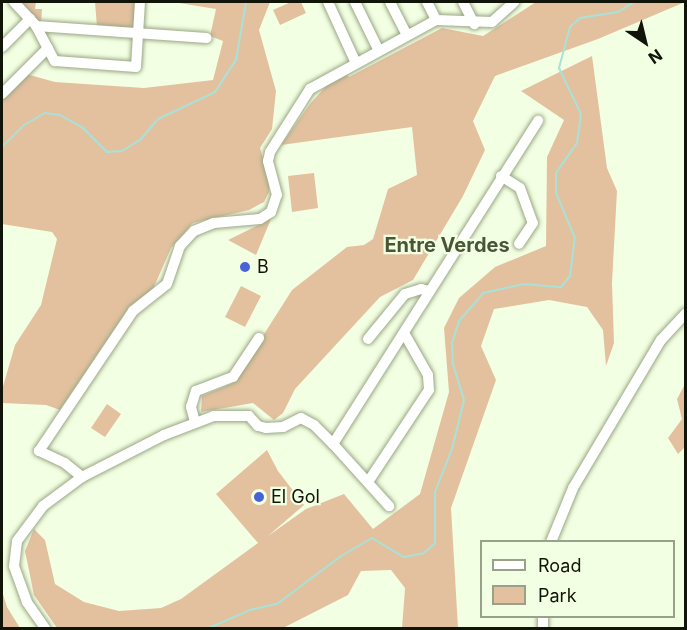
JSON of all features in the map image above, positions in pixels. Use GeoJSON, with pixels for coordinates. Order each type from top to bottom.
{"type":"FeatureCollection","features":[{"type":"Feature","properties":{"kind":"street"},"geometry":{"type":"LineString","coordinates":[[14,2],[33,22],[55,61],[136,67],[140,2]]}},
{"type":"Feature","properties":{"kind":"street"},"geometry":{"type":"LineString","coordinates":[[328,2],[355,61]]}},
{"type":"Feature","properties":{"kind":"street"},"geometry":{"type":"LineString","coordinates":[[355,2],[378,49]]}},
{"type":"Feature","properties":{"kind":"street"},"geometry":{"type":"LineString","coordinates":[[390,2],[406,34]]}},
{"type":"Feature","properties":{"kind":"street"},"geometry":{"type":"LineString","coordinates":[[427,2],[436,20]]}},
{"type":"Feature","properties":{"kind":"street"},"geometry":{"type":"LineString","coordinates":[[463,2],[474,24]]}},
{"type":"Feature","properties":{"kind":"street"},"geometry":{"type":"LineString","coordinates":[[498,2],[504,14]]}},
{"type":"Feature","properties":{"kind":"street"},"geometry":{"type":"LineString","coordinates":[[82,477],[65,463],[39,451],[133,311],[167,284],[180,246],[194,231],[214,223],[260,219],[271,212],[277,195],[268,162],[270,152],[310,89],[355,61],[436,20],[474,24],[492,22],[504,14],[514,2]]}},
{"type":"Feature","properties":{"kind":"street"},"geometry":{"type":"LineString","coordinates":[[2,47],[33,22],[207,38]]}},
{"type":"Feature","properties":{"kind":"street"},"geometry":{"type":"LineString","coordinates":[[2,94],[48,48]]}},
{"type":"Feature","properties":{"kind":"street"},"geometry":{"type":"LineString","coordinates":[[333,444],[538,121]]}},
{"type":"Feature","properties":{"kind":"street"},"geometry":{"type":"LineString","coordinates":[[501,176],[520,188],[534,223],[519,244]]}},
{"type":"Feature","properties":{"kind":"street"},"geometry":{"type":"LineString","coordinates":[[368,339],[405,294],[421,289],[430,291]]}},
{"type":"Feature","properties":{"kind":"street"},"geometry":{"type":"LineString","coordinates":[[553,540],[573,488],[662,340],[686,313]]}},
{"type":"Feature","properties":{"kind":"street"},"geometry":{"type":"LineString","coordinates":[[368,482],[429,390],[428,375],[404,333]]}},
{"type":"Feature","properties":{"kind":"street"},"geometry":{"type":"LineString","coordinates":[[195,422],[191,407],[196,391],[233,377],[259,338]]}},
{"type":"Feature","properties":{"kind":"street"},"geometry":{"type":"LineString","coordinates":[[45,628],[20,587],[14,566],[17,541],[43,506],[82,477],[195,422],[224,415],[249,417],[258,426],[266,428],[282,427],[301,418],[333,444],[389,506]]}},
{"type":"Feature","properties":{"kind":"green space"},"geometry":{"type":"Polygon","coordinates":[[[18,2],[36,2],[35,9],[42,9],[41,23],[36,23],[18,2]]]}},
{"type":"Feature","properties":{"kind":"green space"},"geometry":{"type":"Polygon","coordinates":[[[95,2],[137,2],[136,29],[97,27],[95,2]]]}},
{"type":"Feature","properties":{"kind":"green space"},"geometry":{"type":"Polygon","coordinates":[[[173,2],[270,2],[259,30],[276,91],[272,129],[260,148],[269,178],[269,192],[264,202],[249,210],[193,223],[171,248],[153,289],[129,307],[60,410],[46,405],[2,403],[2,390],[15,345],[41,305],[57,239],[52,232],[2,224],[2,100],[26,74],[55,82],[144,88],[213,80],[223,41],[210,36],[216,9],[173,2]]]}},
{"type":"Feature","properties":{"kind":"green space"},"geometry":{"type":"Polygon","coordinates":[[[291,2],[301,2],[306,13],[280,25],[273,10],[291,2]]]}},
{"type":"Feature","properties":{"kind":"green space"},"geometry":{"type":"Polygon","coordinates":[[[536,2],[685,2],[598,39],[495,76],[473,121],[485,150],[463,196],[413,280],[380,297],[295,389],[283,413],[274,420],[253,403],[201,412],[202,396],[233,383],[292,290],[347,247],[364,245],[373,239],[388,189],[417,175],[412,127],[281,145],[310,104],[327,85],[346,74],[349,77],[442,28],[483,36],[536,2]]]}},
{"type":"Feature","properties":{"kind":"green space"},"geometry":{"type":"Polygon","coordinates":[[[592,56],[607,168],[617,191],[612,283],[614,343],[606,366],[603,330],[587,307],[549,300],[494,309],[481,346],[496,380],[451,508],[458,628],[402,628],[405,588],[391,570],[361,571],[348,595],[283,628],[57,628],[34,595],[25,551],[34,529],[45,540],[55,584],[84,602],[119,611],[161,608],[181,599],[258,543],[216,494],[267,450],[278,471],[304,505],[268,536],[306,509],[344,494],[373,529],[420,494],[449,392],[444,328],[459,298],[495,267],[546,246],[547,157],[564,120],[521,91],[592,56]]]}},
{"type":"Feature","properties":{"kind":"green space"},"geometry":{"type":"Polygon","coordinates":[[[314,173],[318,208],[292,212],[288,176],[314,173]]]}},
{"type":"Feature","properties":{"kind":"green space"},"geometry":{"type":"Polygon","coordinates":[[[271,219],[256,255],[228,240],[271,219]]]}},
{"type":"Feature","properties":{"kind":"green space"},"geometry":{"type":"Polygon","coordinates":[[[241,286],[261,296],[245,327],[225,317],[241,286]]]}},
{"type":"Feature","properties":{"kind":"green space"},"geometry":{"type":"Polygon","coordinates":[[[685,384],[685,447],[678,454],[668,438],[682,419],[677,399],[685,384]]]}},
{"type":"Feature","properties":{"kind":"green space"},"geometry":{"type":"Polygon","coordinates":[[[107,404],[121,414],[105,437],[91,428],[107,404]]]}},
{"type":"Feature","properties":{"kind":"green space"},"geometry":{"type":"Polygon","coordinates":[[[2,591],[7,607],[20,628],[2,628],[2,591]]]}},
{"type":"Feature","properties":{"kind":"waterway"},"geometry":{"type":"LineString","coordinates":[[2,147],[24,125],[45,113],[60,115],[82,127],[107,152],[122,151],[141,139],[158,119],[215,92],[236,60],[246,2]]}},
{"type":"Feature","properties":{"kind":"waterway"},"geometry":{"type":"LineString","coordinates":[[209,628],[250,610],[277,604],[341,556],[372,538],[404,557],[424,553],[435,543],[435,492],[452,449],[464,400],[453,363],[452,343],[459,321],[483,293],[524,284],[561,287],[570,276],[575,238],[556,193],[556,173],[577,143],[581,114],[559,68],[570,27],[580,18],[618,12],[634,2]]}},
{"type":"Feature","properties":{"kind":"place","name":"B"},"geometry":{"type":"Point","coordinates":[245,267]}},
{"type":"Feature","properties":{"kind":"place","name":"El Gol"},"geometry":{"type":"Point","coordinates":[259,497]}},
{"type":"Feature","properties":{"kind":"district","name":"Entre Verdes"},"geometry":{"type":"Point","coordinates":[447,245]}}]}
